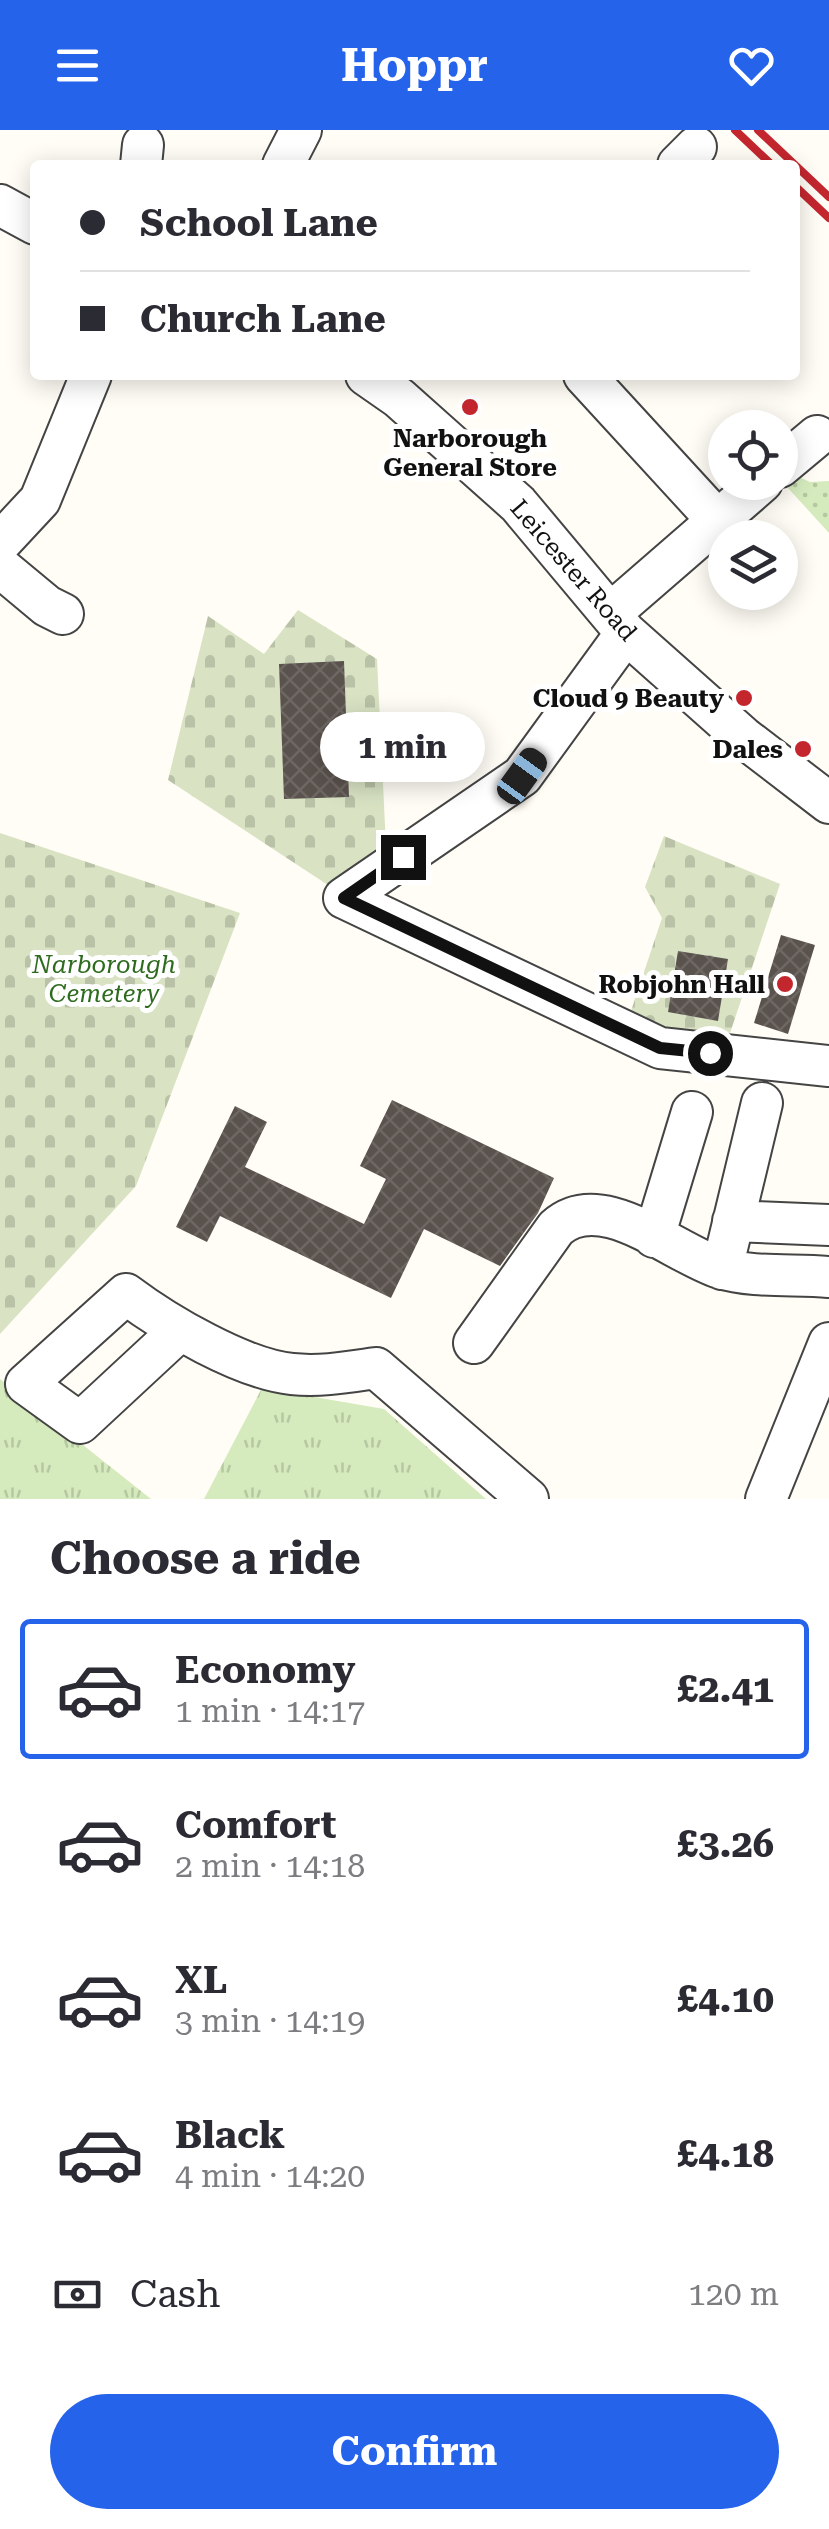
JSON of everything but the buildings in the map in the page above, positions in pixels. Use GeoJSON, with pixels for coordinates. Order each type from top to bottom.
{"type":"FeatureCollection","features":[{"type":"Feature","properties":{"kind":"street"},"geometry":{"type":"LineString","coordinates":[[286,160],[301,130]]}},
{"type":"Feature","properties":{"kind":"street"},"geometry":{"type":"LineString","coordinates":[[0,205],[30,221]]}},
{"type":"Feature","properties":{"kind":"street"},"geometry":{"type":"LineString","coordinates":[[0,543],[14,503],[40,500],[89,380]]}},
{"type":"Feature","properties":{"kind":"street"},"geometry":{"type":"LineString","coordinates":[[589,380],[717,520]]}},
{"type":"Feature","properties":{"kind":"street","name":"Leicester Road"},"geometry":{"type":"LineString","coordinates":[[398,382],[518,504],[618,623],[756,748],[829,803]]}},
{"type":"Feature","properties":{"kind":"street"},"geometry":{"type":"LineString","coordinates":[[798,452],[816,436]]}},
{"type":"Feature","properties":{"kind":"street"},"geometry":{"type":"LineString","coordinates":[[719,520],[742,500]]}},
{"type":"Feature","properties":{"kind":"street"},"geometry":{"type":"LineString","coordinates":[[708,531],[618,623],[522,776],[344,898],[660,1048],[829,1066]]}},
{"type":"Feature","properties":{"kind":"street"},"geometry":{"type":"LineString","coordinates":[[0,568],[63,614]]}},
{"type":"Feature","properties":{"kind":"street"},"geometry":{"type":"LineString","coordinates":[[722,1269],[762,1103]]}},
{"type":"Feature","properties":{"kind":"street"},"geometry":{"type":"LineString","coordinates":[[654,1238],[692,1112]]}},
{"type":"Feature","properties":{"kind":"street"},"geometry":{"type":"LineString","coordinates":[[474,1342],[556,1228],[568,1216],[584,1213],[610,1217],[722,1269],[829,1277]]}},
{"type":"Feature","properties":{"kind":"street"},"geometry":{"type":"LineString","coordinates":[[733,1221],[829,1225]]}},
{"type":"Feature","properties":{"kind":"street"},"geometry":{"type":"LineString","coordinates":[[178,1332],[287,1374],[327,1376],[376,1368],[528,1499]]}},
{"type":"Feature","properties":{"kind":"street"},"geometry":{"type":"LineString","coordinates":[[766,1499],[829,1343]]}},
{"type":"Feature","properties":{"kind":"green space"},"geometry":{"type":"Polygon","coordinates":[[[798,478],[829,481],[829,533],[798,499],[798,478]]]}},
{"type":"Feature","properties":{"kind":"green space"},"geometry":{"type":"Polygon","coordinates":[[[298,610],[377,659],[386,846],[334,889],[168,780],[208,616],[264,654],[298,610]]]}},
{"type":"Feature","properties":{"kind":"green space","name":"Narborough Cemetery"},"geometry":{"type":"Polygon","coordinates":[[[0,833],[240,913],[136,1186],[0,1334],[0,833]]]}},
{"type":"Feature","properties":{"kind":"green space"},"geometry":{"type":"Polygon","coordinates":[[[664,836],[780,884],[726,1045],[626,1026],[662,918],[645,887],[664,836]]]}},
{"type":"Feature","properties":{"kind":"green space"},"geometry":{"type":"Polygon","coordinates":[[[0,1379],[151,1499],[0,1499],[0,1379]]]}},
{"type":"Feature","properties":{"kind":"green space"},"geometry":{"type":"Polygon","coordinates":[[[262,1388],[384,1409],[486,1499],[204,1499],[262,1388]]]}},
{"type":"Feature","properties":{"kind":"railway"},"geometry":{"type":"LineString","coordinates":[[735,130],[767,160]]}},
{"type":"Feature","properties":{"kind":"railway"},"geometry":{"type":"LineString","coordinates":[[758,130],[790,160]]}},
{"type":"Feature","properties":{"kind":"railway"},"geometry":{"type":"LineString","coordinates":[[800,170],[829,197]]}},
{"type":"Feature","properties":{"kind":"railway"},"geometry":{"type":"LineString","coordinates":[[800,191],[829,218]]}},
{"type":"Feature","properties":{"kind":"place","name":"Narborough General Store"},"geometry":{"type":"Point","coordinates":[470,407]}},
{"type":"Feature","properties":{"kind":"place","name":"Cloud 9 Beauty"},"geometry":{"type":"Point","coordinates":[744,698]}},
{"type":"Feature","properties":{"kind":"place","name":"Dales"},"geometry":{"type":"Point","coordinates":[803,749]}},
{"type":"Feature","properties":{"kind":"place","name":"Robjohn Hall"},"geometry":{"type":"Point","coordinates":[785,984]}},
{"type":"Feature","properties":{"kind":"route"},"geometry":{"type":"LineString","coordinates":[[403,857],[344,898],[660,1048],[710,1053]]}}]}
